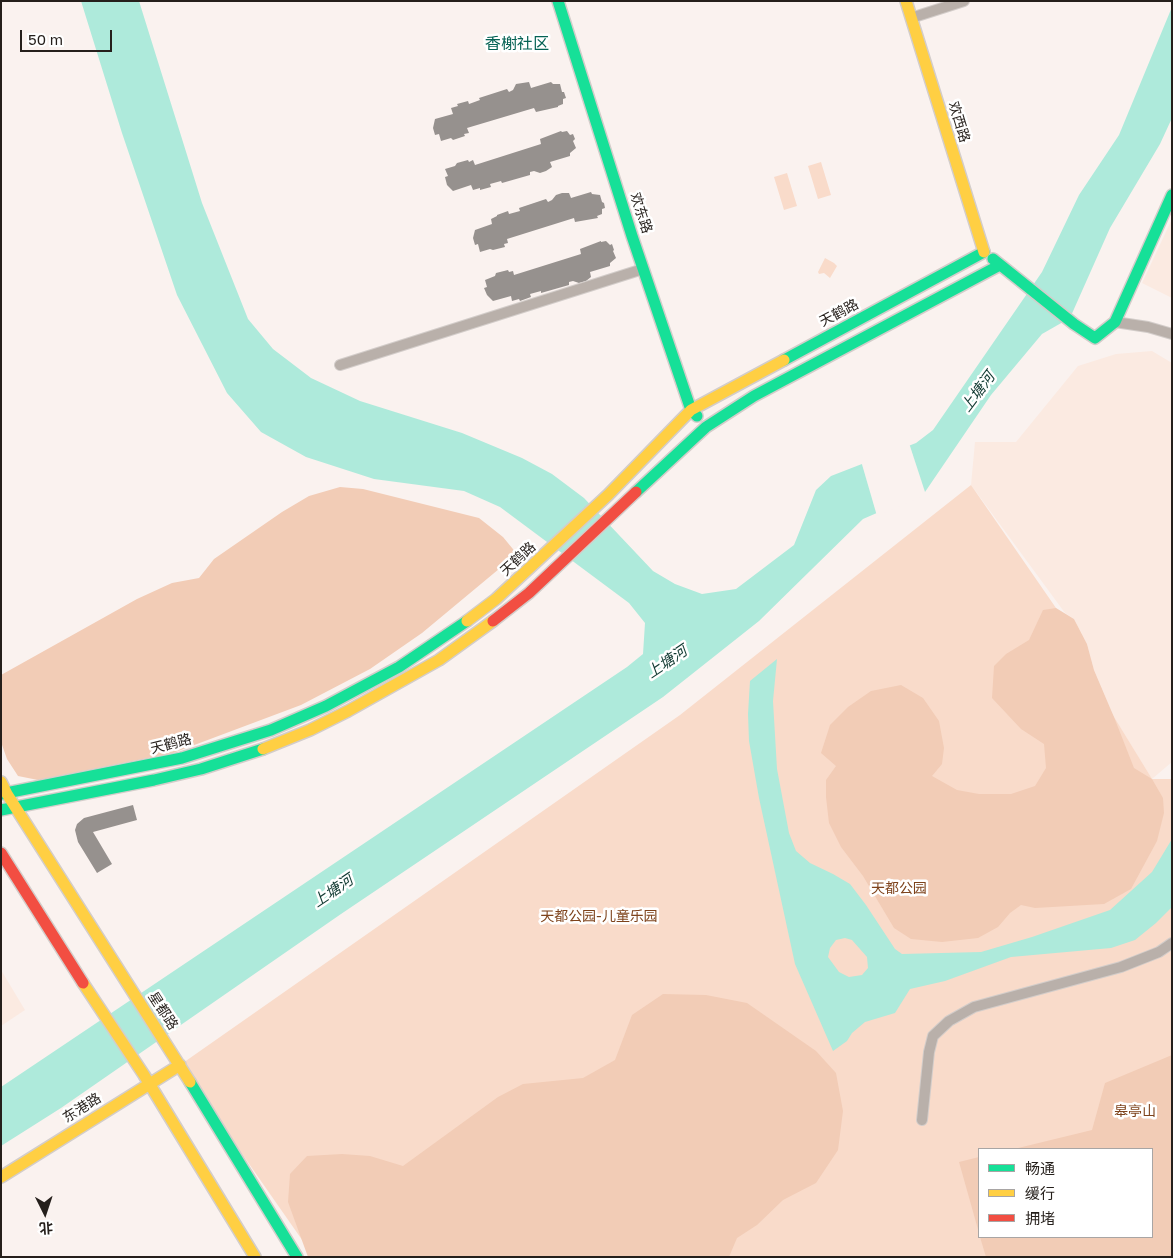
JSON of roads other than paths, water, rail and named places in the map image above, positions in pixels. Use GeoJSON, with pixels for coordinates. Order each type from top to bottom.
{"type":"FeatureCollection","features":[{"type":"Feature","properties":{"kind":"main road","name":"欢东路"},"geometry":{"type":"LineString","coordinates":[[558,1],[643,269],[691,410],[706,427]]}},
{"type":"Feature","properties":{"kind":"main road","name":"欢西路"},"geometry":{"type":"LineString","coordinates":[[906,1],[984,252]]}},
{"type":"Feature","properties":{"kind":"main road"},"geometry":{"type":"LineString","coordinates":[[984,252],[1074,324],[1095,338],[1115,322],[1172,194]]}},
{"type":"Feature","properties":{"kind":"main road","name":"天鹤路"},"geometry":{"type":"LineString","coordinates":[[4,794],[182,758],[271,730],[326,706],[399,667],[496,599],[608,495],[691,410],[984,252]]}},
{"type":"Feature","properties":{"kind":"main road"},"geometry":{"type":"LineString","coordinates":[[1,810],[180,774],[232,760],[289,739],[348,711],[439,660],[503,614],[529,593],[706,427],[754,396],[1000,264]]}},
{"type":"Feature","properties":{"kind":"main road","name":"星都路"},"geometry":{"type":"LineString","coordinates":[[1,782],[4,794],[15,807],[177,1061],[297,1257]]}},
{"type":"Feature","properties":{"kind":"main road"},"geometry":{"type":"LineString","coordinates":[[1,853],[146,1079],[255,1257]]}},
{"type":"Feature","properties":{"kind":"main road","name":"东港路"},"geometry":{"type":"LineString","coordinates":[[1,1177],[146,1079],[177,1061]]}},
{"type":"Feature","properties":{"kind":"street"},"geometry":{"type":"LineString","coordinates":[[911,18],[964,1]]}},
{"type":"Feature","properties":{"kind":"street"},"geometry":{"type":"LineString","coordinates":[[340,365],[643,269]]}},
{"type":"Feature","properties":{"kind":"street"},"geometry":{"type":"LineString","coordinates":[[1115,322],[1148,327],[1172,334]]}},
{"type":"Feature","properties":{"kind":"street"},"geometry":{"type":"LineString","coordinates":[[922,1120],[931,1044],[934,1036],[949,1021],[974,1007],[1121,967],[1159,952],[1172,943]]}},
{"type":"Feature","properties":{"kind":"water","name":"上塘河"},"geometry":{"type":"Polygon","coordinates":[[[81,1],[139,1],[202,203],[248,319],[273,349],[311,378],[360,401],[462,433],[522,458],[552,474],[584,498],[653,571],[675,584],[702,594],[736,589],[794,545],[816,490],[831,476],[916,443],[933,430],[1042,272],[1079,195],[1119,135],[1172,7],[1172,118],[1160,144],[1110,228],[1070,318],[1042,334],[991,395],[925,492],[863,519],[759,621],[663,697],[341,914],[61,1108],[1,1146],[1,1087],[627,667],[643,654],[645,623],[629,603],[500,507],[464,491],[374,479],[306,457],[261,432],[227,393],[177,295],[122,133],[81,1]]]}},
{"type":"Feature","properties":{"kind":"water"},"geometry":{"type":"Polygon","coordinates":[[[777,659],[773,701],[777,769],[789,833],[796,851],[810,863],[850,884],[895,949],[902,954],[981,952],[1032,937],[1110,910],[1152,872],[1172,839],[1172,907],[1135,940],[1111,948],[1011,957],[945,981],[910,989],[895,1013],[865,1022],[852,1033],[847,1041],[833,1051],[795,964],[759,798],[749,741],[750,681],[777,659]],[[845,938],[836,940],[830,948],[828,957],[839,972],[849,977],[862,975],[868,968],[867,957],[852,940],[845,938]]]}},
{"type":"Feature","properties":{"kind":"district","name":"香榭社区"},"geometry":{"type":"Point","coordinates":[517,44]}},
{"type":"Feature","properties":{"kind":"park label","name":"天都公园"},"geometry":{"type":"Point","coordinates":[899,889]}},
{"type":"Feature","properties":{"kind":"park label","name":"天都公园-儿童乐园"},"geometry":{"type":"Point","coordinates":[599,917]}},
{"type":"Feature","properties":{"kind":"park label","name":"皋亭山"},"geometry":{"type":"Point","coordinates":[1135,1112]}}]}
